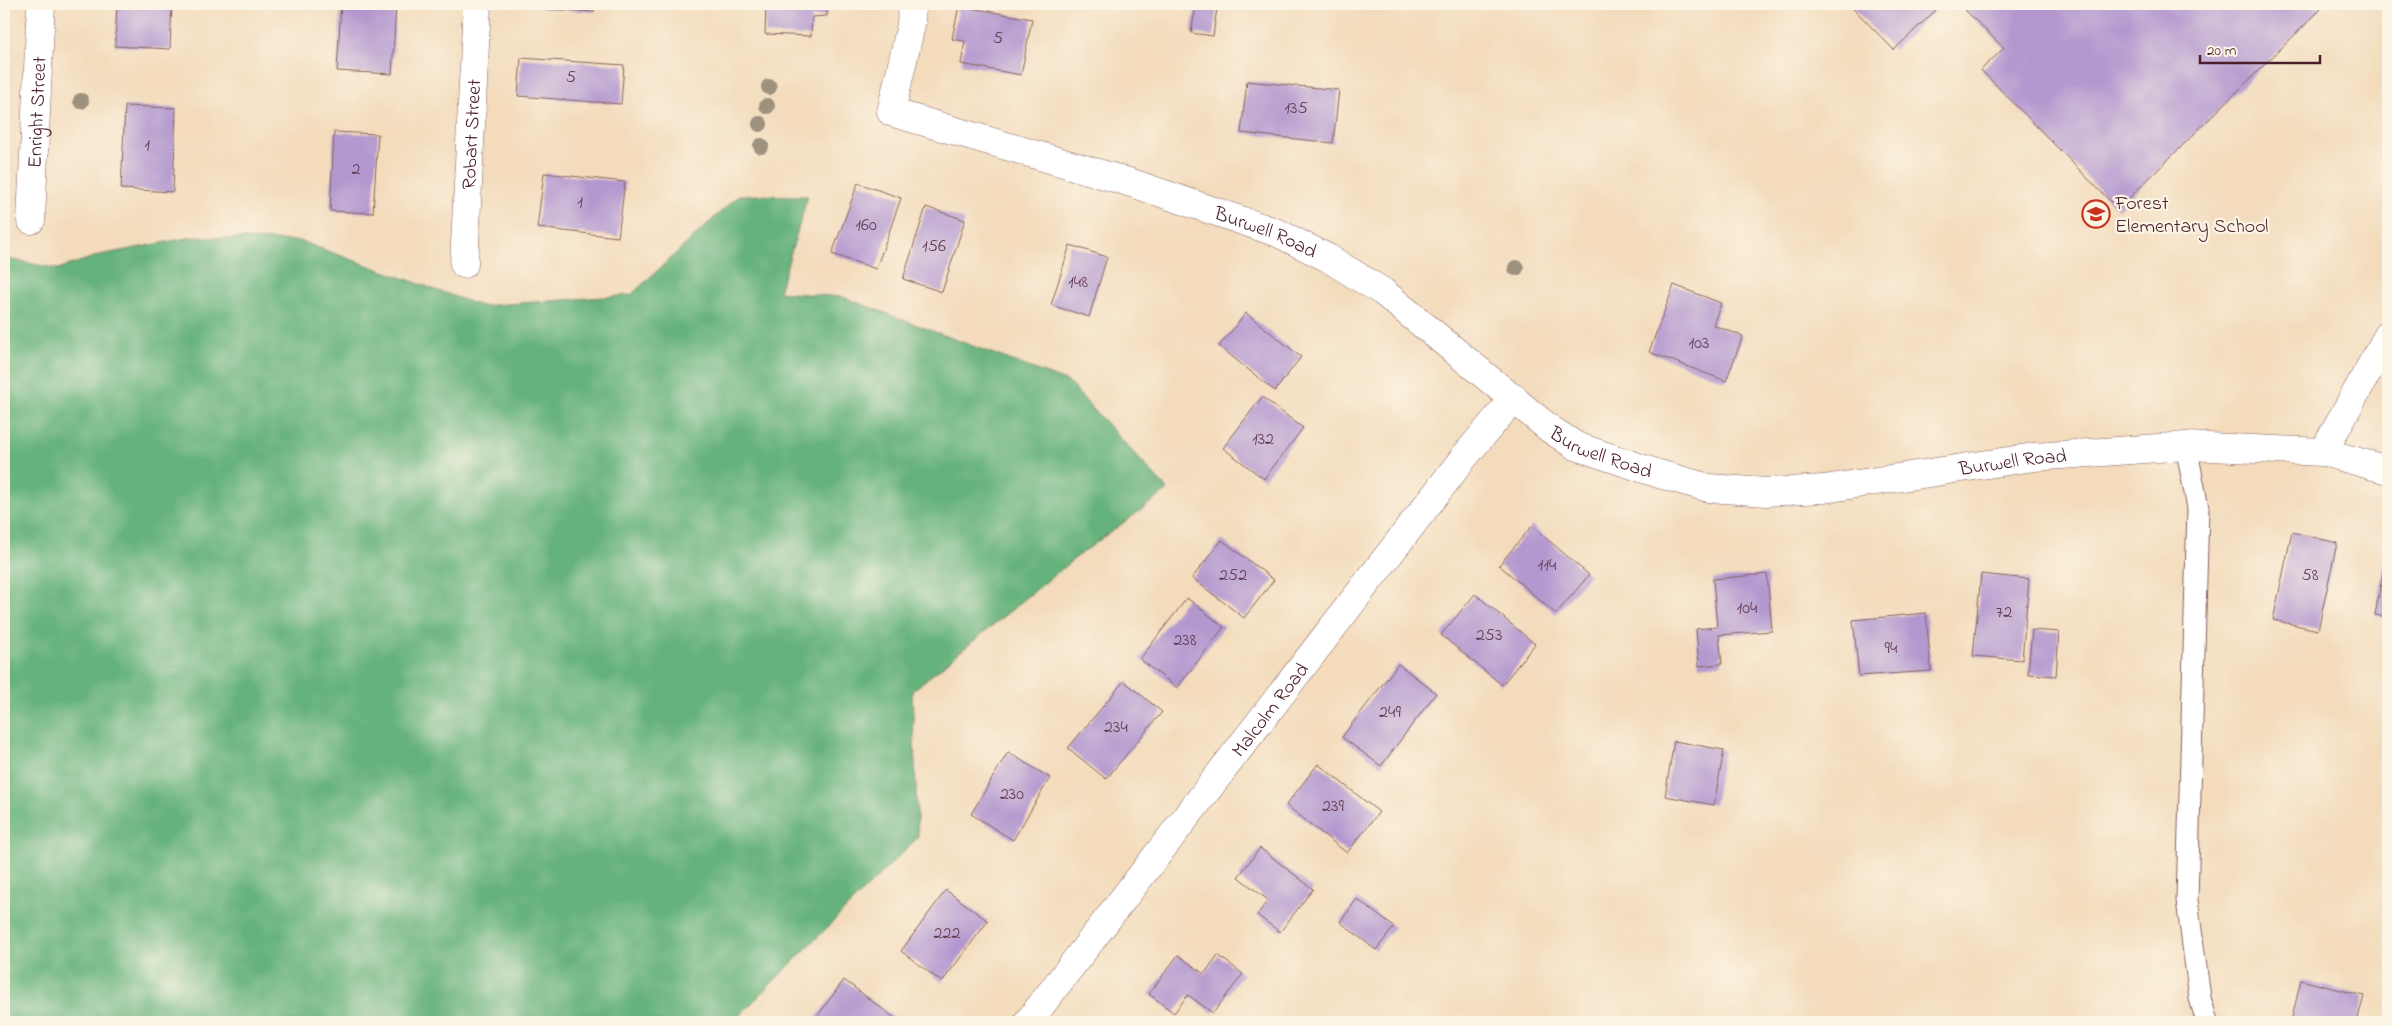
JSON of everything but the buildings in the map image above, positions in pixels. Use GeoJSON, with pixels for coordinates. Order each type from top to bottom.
{"type":"FeatureCollection","features":[{"type":"Feature","properties":{"kind":"street","name":"Enright Street"},"geometry":{"type":"LineString","coordinates":[[31,220],[41,4]]}},
{"type":"Feature","properties":{"kind":"street","name":"Robart Street"},"geometry":{"type":"LineString","coordinates":[[464,264],[477,4]]}},
{"type":"Feature","properties":{"kind":"street","name":"Burwell Road"},"geometry":{"type":"LineString","coordinates":[[912,4],[911,26],[890,112],[1135,184],[1278,233],[1328,258],[1383,292],[1550,429],[1576,446],[1709,488],[1767,492],[1824,489],[2034,457],[2186,446],[2323,452],[2388,470]]}},
{"type":"Feature","properties":{"kind":"street"},"geometry":{"type":"LineString","coordinates":[[2323,452],[2388,335]]}},
{"type":"Feature","properties":{"kind":"street","name":"Malcolm Road"},"geometry":{"type":"LineString","coordinates":[[1028,1022],[1465,456],[1514,398]]}},
{"type":"Feature","properties":{"kind":"lane"},"geometry":{"type":"LineString","coordinates":[[2186,446],[2198,508],[2187,900],[2200,998],[2207,1022]]}},
{"type":"Feature","properties":{"kind":"green space"},"geometry":{"type":"Polygon","coordinates":[[[739,195],[808,196],[779,292],[843,297],[1068,382],[1168,490],[1074,559],[912,691],[918,837],[733,1022],[4,1022],[4,258],[58,269],[100,255],[192,237],[300,241],[481,306],[631,295],[739,195]]]}},
{"type":"Feature","properties":{"kind":"place","name":"Forest Elementary School"},"geometry":{"type":"Point","coordinates":[2096,214]}}]}
